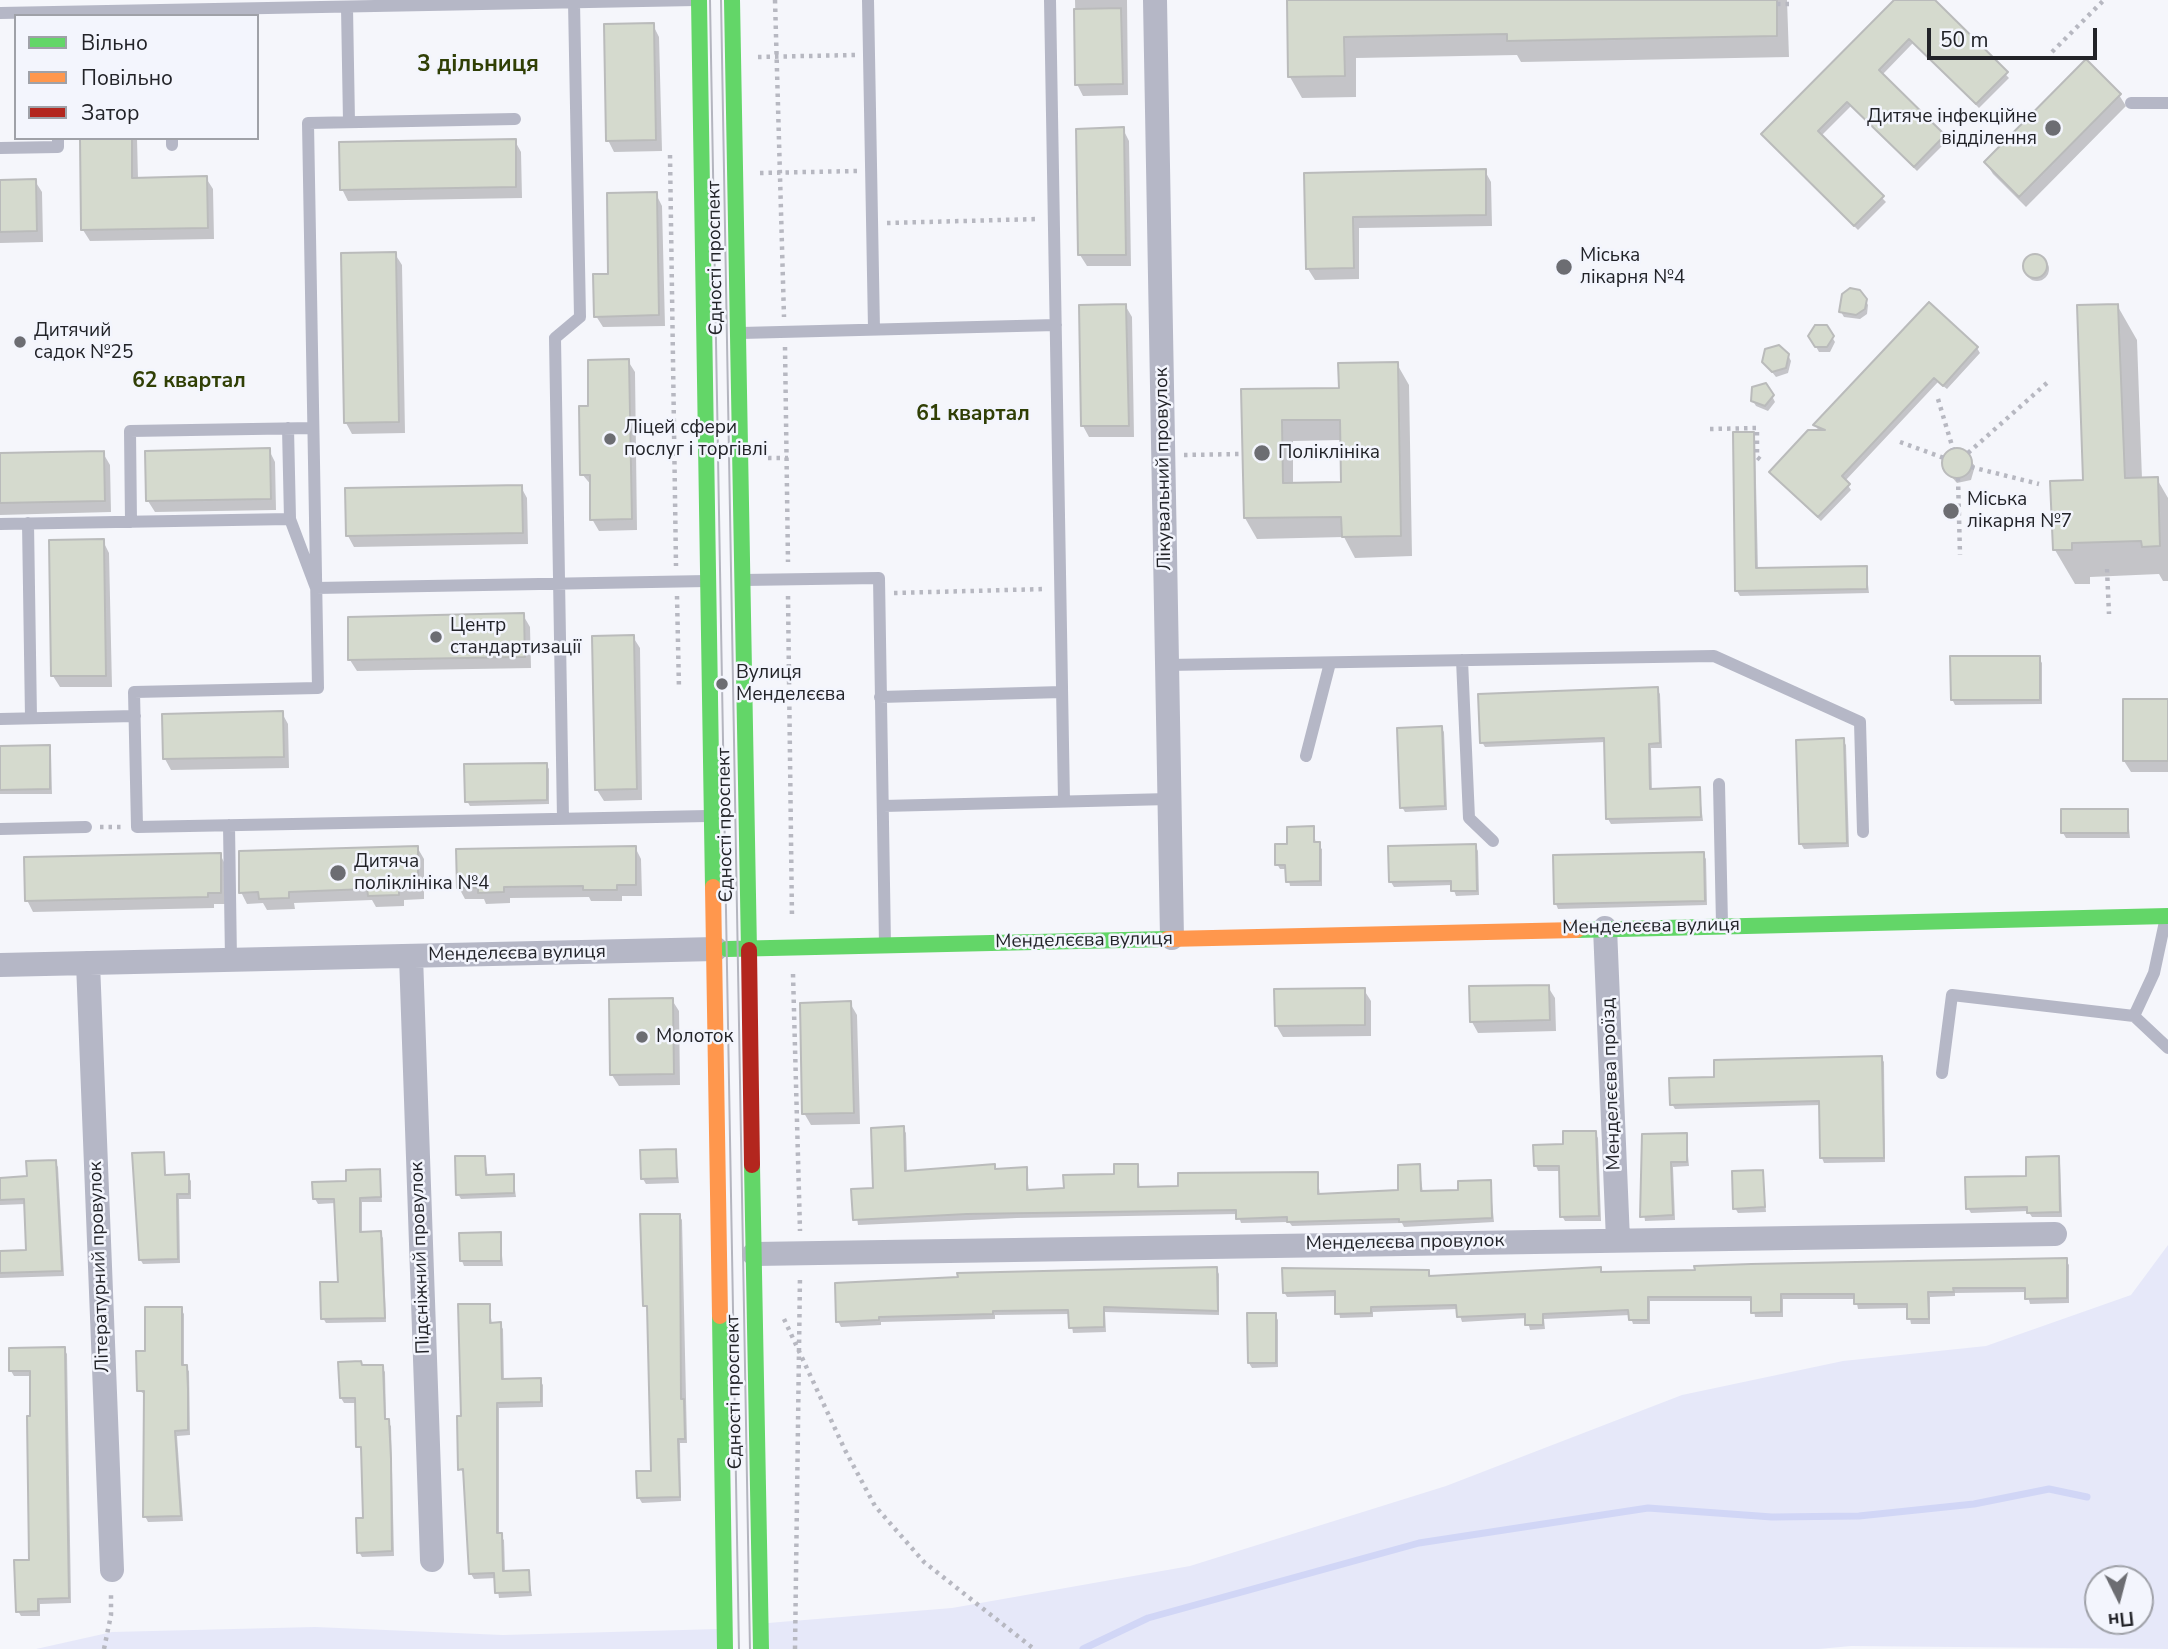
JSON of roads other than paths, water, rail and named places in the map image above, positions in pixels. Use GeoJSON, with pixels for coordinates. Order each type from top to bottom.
{"type":"FeatureCollection","features":[{"type":"Feature","properties":{"kind":"main road","name":"Єдності проспект"},"geometry":{"type":"LineString","coordinates":[[698,0],[721,333],[729,816],[716,950],[725,1649]]}},
{"type":"Feature","properties":{"kind":"main road","name":"Єдності проспект"},"geometry":{"type":"LineString","coordinates":[[732,0],[735,174],[721,333],[729,816],[749,949],[761,1649]]}},
{"type":"Feature","properties":{"kind":"main road","name":"Менделєєва вулиця"},"geometry":{"type":"LineString","coordinates":[[716,950],[2167,916]]}},
{"type":"Feature","properties":{"kind":"street","name":"Лікувальний провулок"},"geometry":{"type":"LineString","coordinates":[[1156,0],[1172,939]]}},
{"type":"Feature","properties":{"kind":"street","name":"Менделєєва проїзд"},"geometry":{"type":"LineString","coordinates":[[1605,928],[1618,1240]]}},
{"type":"Feature","properties":{"kind":"street","name":"Менделєєва вулиця"},"geometry":{"type":"LineString","coordinates":[[0,965],[716,950]]}},
{"type":"Feature","properties":{"kind":"street","name":"Підсніжний провулок"},"geometry":{"type":"LineString","coordinates":[[411,956],[432,1560]]}},
{"type":"Feature","properties":{"kind":"street","name":"Літературний провулок"},"geometry":{"type":"LineString","coordinates":[[88,963],[112,1570]]}},
{"type":"Feature","properties":{"kind":"street","name":"Менделєєва провулок"},"geometry":{"type":"LineString","coordinates":[[754,1254],[2056,1234]]}},
{"type":"Feature","properties":{"kind":"lane"},"geometry":{"type":"LineString","coordinates":[[0,13],[698,0]]}},
{"type":"Feature","properties":{"kind":"lane"},"geometry":{"type":"LineString","coordinates":[[869,0],[874,329]]}},
{"type":"Feature","properties":{"kind":"lane"},"geometry":{"type":"LineString","coordinates":[[1050,0],[1064,802]]}},
{"type":"Feature","properties":{"kind":"lane"},"geometry":{"type":"LineString","coordinates":[[563,819],[555,338],[580,317],[574,2]]}},
{"type":"Feature","properties":{"kind":"lane"},"geometry":{"type":"LineString","coordinates":[[346,7],[349,122]]}},
{"type":"Feature","properties":{"kind":"lane"},"geometry":{"type":"LineString","coordinates":[[2131,103],[2168,103]]}},
{"type":"Feature","properties":{"kind":"lane"},"geometry":{"type":"LineString","coordinates":[[514,119],[308,123],[318,688],[134,692],[137,827],[729,816]]}},
{"type":"Feature","properties":{"kind":"lane"},"geometry":{"type":"LineString","coordinates":[[0,148],[58,147],[58,140]]}},
{"type":"Feature","properties":{"kind":"lane"},"geometry":{"type":"LineString","coordinates":[[721,333],[1056,325]]}},
{"type":"Feature","properties":{"kind":"lane"},"geometry":{"type":"LineString","coordinates":[[288,428],[290,519],[316,588]]}},
{"type":"Feature","properties":{"kind":"lane"},"geometry":{"type":"LineString","coordinates":[[131,522],[130,431],[313,428]]}},
{"type":"Feature","properties":{"kind":"lane"},"geometry":{"type":"LineString","coordinates":[[0,524],[290,519]]}},
{"type":"Feature","properties":{"kind":"lane"},"geometry":{"type":"LineString","coordinates":[[28,523],[32,718]]}},
{"type":"Feature","properties":{"kind":"lane"},"geometry":{"type":"LineString","coordinates":[[316,588],[879,578],[885,945]]}},
{"type":"Feature","properties":{"kind":"lane"},"geometry":{"type":"LineString","coordinates":[[1167,665],[1714,656],[1860,722],[1863,832]]}},
{"type":"Feature","properties":{"kind":"lane"},"geometry":{"type":"LineString","coordinates":[[1462,660],[1469,818],[1493,841]]}},
{"type":"Feature","properties":{"kind":"lane"},"geometry":{"type":"LineString","coordinates":[[1306,756],[1330,663]]}},
{"type":"Feature","properties":{"kind":"lane"},"geometry":{"type":"LineString","coordinates":[[880,697],[1062,692]]}},
{"type":"Feature","properties":{"kind":"lane"},"geometry":{"type":"LineString","coordinates":[[0,719],[135,716]]}},
{"type":"Feature","properties":{"kind":"lane"},"geometry":{"type":"LineString","coordinates":[[1719,784],[1723,925]]}},
{"type":"Feature","properties":{"kind":"lane"},"geometry":{"type":"LineString","coordinates":[[883,806],[1170,799]]}},
{"type":"Feature","properties":{"kind":"lane"},"geometry":{"type":"LineString","coordinates":[[229,825],[231,960]]}},
{"type":"Feature","properties":{"kind":"lane"},"geometry":{"type":"LineString","coordinates":[[0,829],[86,827]]}},
{"type":"Feature","properties":{"kind":"lane"},"geometry":{"type":"LineString","coordinates":[[2134,1016],[2154,973],[2167,916]]}},
{"type":"Feature","properties":{"kind":"lane"},"geometry":{"type":"LineString","coordinates":[[1942,1073],[1952,995],[2134,1016],[2168,1048]]}},
{"type":"Feature","properties":{"kind":"waterway"},"geometry":{"type":"LineString","coordinates":[[1083,1649],[1148,1618],[1419,1543],[1648,1508],[1772,1517],[1859,1516],[1974,1504],[2049,1489],[2087,1497]]}},
{"type":"Feature","properties":{"kind":"tram line"},"geometry":{"type":"LineString","coordinates":[[710,0],[739,1649]]}},
{"type":"Feature","properties":{"kind":"tram line"},"geometry":{"type":"LineString","coordinates":[[721,0],[750,1649]]}},
{"type":"Feature","properties":{"kind":"place","name":"Дитяче інфекційне відділення"},"geometry":{"type":"Point","coordinates":[2053,128]}},
{"type":"Feature","properties":{"kind":"place","name":"Міська лікарня №4"},"geometry":{"type":"Point","coordinates":[1564,267]}},
{"type":"Feature","properties":{"kind":"place","name":"Дитячий садок №25"},"geometry":{"type":"Point","coordinates":[20,342]}},
{"type":"Feature","properties":{"kind":"place","name":"Ліцей сфери послуг і торгівлі"},"geometry":{"type":"Point","coordinates":[610,439]}},
{"type":"Feature","properties":{"kind":"place","name":"Поліклініка"},"geometry":{"type":"Point","coordinates":[1262,453]}},
{"type":"Feature","properties":{"kind":"place","name":"Міська лікарня №7"},"geometry":{"type":"Point","coordinates":[1951,511]}},
{"type":"Feature","properties":{"kind":"place","name":"Центр стандартизації"},"geometry":{"type":"Point","coordinates":[436,637]}},
{"type":"Feature","properties":{"kind":"place","name":"Вулиця Менделєєва"},"geometry":{"type":"Point","coordinates":[722,684]}},
{"type":"Feature","properties":{"kind":"place","name":"Дитяча поліклініка №4"},"geometry":{"type":"Point","coordinates":[338,873]}},
{"type":"Feature","properties":{"kind":"place","name":"Молоток"},"geometry":{"type":"Point","coordinates":[642,1037]}},
{"type":"Feature","properties":{"kind":"district","name":"3 дільниця"},"geometry":{"type":"Point","coordinates":[478,65]}},
{"type":"Feature","properties":{"kind":"district","name":"62 квартал"},"geometry":{"type":"Point","coordinates":[189,382]}},
{"type":"Feature","properties":{"kind":"district","name":"61 квартал"},"geometry":{"type":"Point","coordinates":[973,415]}}]}
